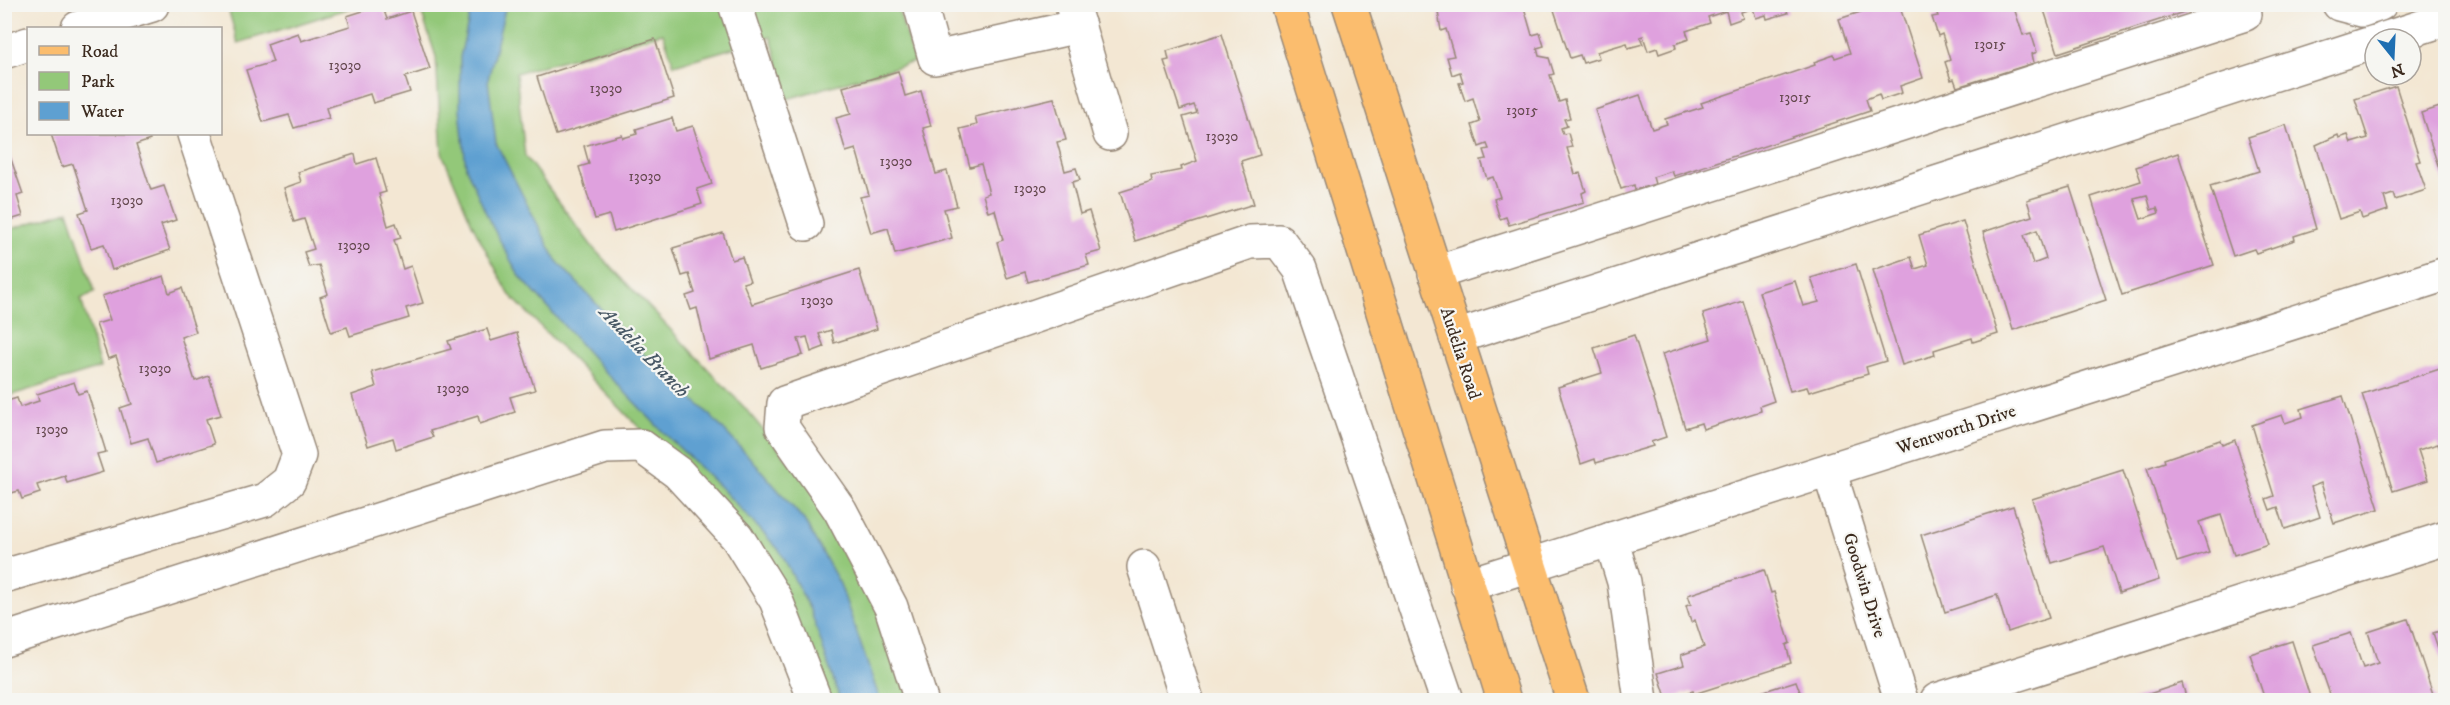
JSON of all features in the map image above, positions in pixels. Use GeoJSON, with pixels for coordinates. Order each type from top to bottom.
{"type":"FeatureCollection","features":[{"type":"Feature","properties":{"kind":"main road"},"geometry":{"type":"LineString","coordinates":[[1287,4],[1504,700]]}},
{"type":"Feature","properties":{"kind":"main road","name":"Audelia Road"},"geometry":{"type":"LineString","coordinates":[[1349,4],[1574,700]]}},
{"type":"Feature","properties":{"kind":"street"},"geometry":{"type":"LineString","coordinates":[[735,4],[806,224]]}},
{"type":"Feature","properties":{"kind":"street"},"geometry":{"type":"LineString","coordinates":[[920,4],[935,58],[1075,15],[1110,134]]}},
{"type":"Feature","properties":{"kind":"street"},"geometry":{"type":"LineString","coordinates":[[1435,273],[2245,14],[2241,4]]}},
{"type":"Feature","properties":{"kind":"street"},"geometry":{"type":"LineString","coordinates":[[2339,4],[2362,10],[2380,4]]}},
{"type":"Feature","properties":{"kind":"street"},"geometry":{"type":"LineString","coordinates":[[81,27],[152,5],[160,27]]}},
{"type":"Feature","properties":{"kind":"street"},"geometry":{"type":"LineString","coordinates":[[2421,27],[2445,19]]}},
{"type":"Feature","properties":{"kind":"street"},"geometry":{"type":"LineString","coordinates":[[4,52],[27,44]]}},
{"type":"Feature","properties":{"kind":"street"},"geometry":{"type":"LineString","coordinates":[[1456,337],[2363,46]]}},
{"type":"Feature","properties":{"kind":"street"},"geometry":{"type":"LineString","coordinates":[[4,576],[265,500],[289,481],[299,456],[194,135]]}},
{"type":"Feature","properties":{"kind":"street"},"geometry":{"type":"LineString","coordinates":[[921,700],[891,607],[840,510],[782,427],[784,403],[1250,242],[1279,241],[1300,268],[1447,700]]}},
{"type":"Feature","properties":{"kind":"street","name":"Wentworth Drive"},"geometry":{"type":"LineString","coordinates":[[1467,585],[2445,274]]}},
{"type":"Feature","properties":{"kind":"street"},"geometry":{"type":"LineString","coordinates":[[4,640],[604,447],[641,446],[678,473],[737,537],[776,600],[815,700]]}},
{"type":"Feature","properties":{"kind":"street","name":"Goodwin Drive"},"geometry":{"type":"LineString","coordinates":[[1829,470],[1901,700]]}},
{"type":"Feature","properties":{"kind":"street"},"geometry":{"type":"LineString","coordinates":[[1937,700],[2445,538]]}},
{"type":"Feature","properties":{"kind":"street"},"geometry":{"type":"LineString","coordinates":[[1611,539],[1624,582],[1641,700]]}},
{"type":"Feature","properties":{"kind":"street"},"geometry":{"type":"LineString","coordinates":[[1144,567],[1186,700]]}},
{"type":"Feature","properties":{"kind":"green space"},"geometry":{"type":"Polygon","coordinates":[[[227,4],[360,5],[238,43],[227,4]]]}},
{"type":"Feature","properties":{"kind":"green space"},"geometry":{"type":"Polygon","coordinates":[[[419,5],[897,5],[914,62],[787,99],[771,37],[674,65],[663,33],[516,73],[525,156],[594,249],[744,407],[832,513],[881,608],[911,700],[812,700],[705,495],[509,294],[472,224],[442,153],[436,57],[419,5]]]}},
{"type":"Feature","properties":{"kind":"green space"},"geometry":{"type":"Polygon","coordinates":[[[68,211],[95,292],[81,299],[100,368],[5,397],[5,231],[68,211]]]}},
{"type":"Feature","properties":{"kind":"water"},"geometry":{"type":"Polygon","coordinates":[[[472,5],[506,5],[488,80],[496,143],[556,260],[643,354],[705,410],[804,520],[840,584],[880,700],[840,700],[811,612],[780,551],[598,364],[518,274],[489,220],[466,168],[460,109],[460,57],[472,5]]]}},
{"type":"Feature","properties":{"kind":"building"},"geometry":{"type":"Polygon","coordinates":[[[1523,4],[1532,35],[1540,33],[1544,46],[1537,48],[1539,56],[1549,58],[1554,74],[1550,75],[1559,102],[1565,100],[1570,118],[1564,119],[1567,126],[1561,128],[1563,134],[1568,133],[1572,147],[1567,148],[1575,174],[1580,173],[1586,191],[1582,193],[1584,202],[1509,225],[1506,217],[1500,219],[1494,199],[1500,197],[1493,177],[1487,179],[1481,160],[1487,159],[1484,150],[1489,149],[1487,144],[1479,147],[1472,125],[1480,122],[1473,98],[1465,101],[1459,83],[1463,82],[1460,72],[1452,75],[1447,57],[1454,56],[1446,29],[1441,31],[1437,5],[1523,4]]]}},
{"type":"Feature","properties":{"kind":"building"},"geometry":{"type":"Polygon","coordinates":[[[1552,4],[1795,5],[1786,8],[1788,13],[1767,19],[1766,15],[1756,18],[1753,8],[1741,12],[1743,18],[1729,23],[1726,11],[1708,17],[1710,23],[1686,31],[1689,39],[1675,44],[1676,48],[1659,54],[1657,48],[1648,51],[1643,36],[1640,37],[1643,44],[1628,48],[1627,43],[1597,52],[1599,58],[1583,63],[1580,55],[1570,58],[1552,4]]]}},
{"type":"Feature","properties":{"kind":"building"},"geometry":{"type":"Polygon","coordinates":[[[1885,4],[1899,4],[1923,78],[1900,86],[1902,93],[1881,100],[1879,94],[1866,99],[1870,111],[1674,176],[1672,171],[1653,177],[1655,184],[1635,190],[1634,185],[1621,189],[1595,110],[1640,95],[1652,129],[1667,124],[1665,119],[1703,107],[1701,103],[1815,65],[1814,62],[1834,55],[1835,58],[1850,53],[1839,19],[1885,4]]]}},
{"type":"Feature","properties":{"kind":"building"},"geometry":{"type":"Polygon","coordinates":[[[1919,4],[2021,4],[2022,7],[2014,8],[2023,35],[2031,33],[2037,52],[2032,54],[2034,63],[1957,87],[1954,79],[1951,80],[1945,62],[1950,60],[1942,34],[1938,36],[1932,17],[1938,16],[1934,6],[1921,11],[1919,4]]]}},
{"type":"Feature","properties":{"kind":"building"},"geometry":{"type":"Polygon","coordinates":[[[2042,4],[2185,4],[2187,11],[2058,53],[2042,4]]]}},
{"type":"Feature","properties":{"kind":"building"},"geometry":{"type":"Polygon","coordinates":[[[382,5],[387,19],[411,11],[430,69],[405,77],[410,92],[373,103],[370,94],[326,108],[329,118],[294,128],[289,115],[263,122],[246,70],[273,62],[267,44],[298,33],[301,41],[350,26],[347,16],[382,5]]]}},
{"type":"Feature","properties":{"kind":"building"},"geometry":{"type":"Polygon","coordinates":[[[1222,34],[1260,155],[1241,161],[1254,204],[1135,241],[1120,192],[1152,182],[1151,176],[1182,170],[1181,167],[1197,161],[1183,117],[1197,113],[1194,105],[1180,110],[1164,61],[1169,60],[1167,51],[1222,34]]]}},
{"type":"Feature","properties":{"kind":"building"},"geometry":{"type":"Polygon","coordinates":[[[655,39],[674,98],[556,135],[537,77],[655,39]]]}},
{"type":"Feature","properties":{"kind":"building"},"geometry":{"type":"Polygon","coordinates":[[[898,71],[905,96],[921,91],[931,126],[923,128],[936,174],[947,171],[957,206],[944,209],[952,238],[895,254],[888,228],[871,233],[860,197],[869,195],[856,149],[846,152],[836,118],[851,114],[843,87],[898,71]]]}},
{"type":"Feature","properties":{"kind":"building"},"geometry":{"type":"Polygon","coordinates":[[[2396,87],[2420,161],[2416,162],[2426,190],[2395,200],[2393,194],[2384,197],[2388,210],[2362,219],[2360,212],[2339,219],[2316,145],[2338,135],[2339,138],[2348,135],[2351,143],[2368,138],[2355,99],[2396,87]]]}},
{"type":"Feature","properties":{"kind":"building"},"geometry":{"type":"Polygon","coordinates":[[[1054,98],[1066,140],[1057,142],[1065,171],[1076,168],[1080,180],[1072,182],[1080,214],[1089,211],[1101,251],[1086,255],[1089,265],[1028,282],[1025,272],[1007,278],[997,242],[1003,240],[995,210],[988,212],[983,195],[989,193],[981,164],[970,167],[960,129],[977,125],[975,117],[1054,98]]]}},
{"type":"Feature","properties":{"kind":"building"},"geometry":{"type":"Polygon","coordinates":[[[2446,105],[2446,187],[2445,187],[2421,113],[2446,105]]]}},
{"type":"Feature","properties":{"kind":"building"},"geometry":{"type":"Polygon","coordinates":[[[672,118],[676,131],[693,126],[712,184],[697,189],[702,204],[614,232],[609,215],[595,219],[579,167],[589,164],[584,146],[622,135],[623,138],[637,134],[636,129],[672,118]]]}},
{"type":"Feature","properties":{"kind":"building"},"geometry":{"type":"Polygon","coordinates":[[[2286,125],[2316,229],[2294,236],[2295,240],[2256,253],[2254,249],[2233,256],[2210,186],[2259,171],[2248,137],[2286,125]]]}},
{"type":"Feature","properties":{"kind":"building"},"geometry":{"type":"Polygon","coordinates":[[[51,135],[148,135],[150,140],[136,145],[151,190],[164,186],[176,220],[161,225],[170,250],[112,270],[104,244],[91,248],[79,213],[88,210],[73,164],[62,167],[51,135]]]}},
{"type":"Feature","properties":{"kind":"building"},"geometry":{"type":"Polygon","coordinates":[[[4,139],[23,194],[17,196],[23,216],[4,222],[4,139]]]}},
{"type":"Feature","properties":{"kind":"building"},"geometry":{"type":"Polygon","coordinates":[[[2178,153],[2214,265],[2122,295],[2091,197],[2141,181],[2136,167],[2178,153]],[[2147,195],[2134,198],[2141,219],[2159,213],[2157,208],[2151,210],[2147,195]]]}},
{"type":"Feature","properties":{"kind":"building"},"geometry":{"type":"Polygon","coordinates":[[[355,154],[357,164],[376,158],[386,192],[379,194],[388,226],[396,223],[401,238],[394,240],[403,269],[411,266],[423,303],[406,308],[409,318],[350,336],[347,327],[331,332],[320,297],[328,294],[319,265],[309,267],[304,252],[314,249],[304,219],[294,222],[284,188],[301,182],[298,172],[355,154]]]}},
{"type":"Feature","properties":{"kind":"building"},"geometry":{"type":"Polygon","coordinates":[[[2070,187],[2106,300],[2013,330],[1983,232],[2032,216],[2027,200],[2070,187]],[[2037,230],[2024,235],[2033,264],[2046,259],[2037,230]]]}},
{"type":"Feature","properties":{"kind":"building"},"geometry":{"type":"Polygon","coordinates":[[[1963,221],[1998,334],[1973,342],[1972,338],[1934,350],[1935,355],[1902,365],[1873,270],[1911,257],[1915,269],[1928,265],[1919,235],[1963,221]]]}},
{"type":"Feature","properties":{"kind":"building"},"geometry":{"type":"Polygon","coordinates":[[[723,233],[732,260],[742,257],[750,281],[743,283],[752,304],[859,270],[877,329],[834,343],[831,330],[819,334],[824,347],[811,352],[807,337],[798,339],[803,355],[761,368],[754,345],[709,359],[697,308],[691,310],[686,296],[695,293],[689,274],[682,276],[673,248],[723,233]]]}},
{"type":"Feature","properties":{"kind":"building"},"geometry":{"type":"Polygon","coordinates":[[[1856,264],[1886,361],[1866,367],[1868,374],[1809,392],[1807,387],[1790,391],[1759,292],[1795,281],[1803,306],[1819,302],[1811,278],[1856,264]]]}},
{"type":"Feature","properties":{"kind":"building"},"geometry":{"type":"Polygon","coordinates":[[[164,276],[169,293],[182,288],[196,332],[181,337],[195,381],[209,376],[221,415],[206,419],[214,444],[156,463],[148,438],[131,443],[120,408],[132,404],[116,356],[108,359],[96,324],[110,320],[102,296],[164,276]]]}},
{"type":"Feature","properties":{"kind":"building"},"geometry":{"type":"Polygon","coordinates":[[[1743,301],[1774,401],[1760,406],[1761,411],[1703,429],[1701,423],[1685,428],[1662,354],[1711,339],[1703,314],[1743,301]]]}},
{"type":"Feature","properties":{"kind":"building"},"geometry":{"type":"Polygon","coordinates":[[[487,329],[491,341],[517,333],[535,390],[510,397],[515,412],[480,424],[478,416],[430,431],[433,437],[396,449],[393,438],[368,446],[352,395],[376,387],[372,372],[451,349],[448,341],[487,329]]]}},
{"type":"Feature","properties":{"kind":"building"},"geometry":{"type":"Polygon","coordinates":[[[1634,335],[1666,437],[1651,442],[1653,446],[1596,463],[1595,459],[1581,464],[1558,387],[1602,373],[1594,348],[1634,335]]]}},
{"type":"Feature","properties":{"kind":"building"},"geometry":{"type":"Polygon","coordinates":[[[2446,367],[2446,466],[2438,444],[2418,450],[2428,480],[2393,491],[2362,394],[2446,367]]]}},
{"type":"Feature","properties":{"kind":"building"},"geometry":{"type":"Polygon","coordinates":[[[74,382],[78,394],[87,391],[106,452],[97,454],[103,472],[67,483],[65,476],[37,485],[40,493],[22,499],[19,491],[4,495],[4,402],[17,398],[20,407],[39,401],[37,394],[74,382]]]}},
{"type":"Feature","properties":{"kind":"building"},"geometry":{"type":"Polygon","coordinates":[[[2343,396],[2379,509],[2334,523],[2321,483],[2311,487],[2320,517],[2285,529],[2278,507],[2270,510],[2266,499],[2274,496],[2252,425],[2282,415],[2285,423],[2303,417],[2301,409],[2343,396]]]}},
{"type":"Feature","properties":{"kind":"building"},"geometry":{"type":"Polygon","coordinates":[[[2220,440],[2222,445],[2235,440],[2268,544],[2234,555],[2221,515],[2199,522],[2209,552],[2177,562],[2147,468],[2165,462],[2164,459],[2220,440]]]}},
{"type":"Feature","properties":{"kind":"building"},"geometry":{"type":"Polygon","coordinates":[[[2123,470],[2159,580],[2119,593],[2104,547],[2052,563],[2032,499],[2123,470]]]}},
{"type":"Feature","properties":{"kind":"building"},"geometry":{"type":"Polygon","coordinates":[[[2013,506],[2049,618],[2008,632],[1997,595],[1945,612],[1921,535],[2013,506]]]}},
{"type":"Feature","properties":{"kind":"building"},"geometry":{"type":"Polygon","coordinates":[[[1764,570],[1771,593],[1774,592],[1790,643],[1786,645],[1791,663],[1694,694],[1693,691],[1667,700],[1658,673],[1684,665],[1681,655],[1704,647],[1695,620],[1691,622],[1686,606],[1691,604],[1688,595],[1764,570]]]}},
{"type":"Feature","properties":{"kind":"building"},"geometry":{"type":"Polygon","coordinates":[[[2408,619],[2435,700],[2332,700],[2313,645],[2351,633],[2363,668],[2378,663],[2368,632],[2408,619]]]}},
{"type":"Feature","properties":{"kind":"building"},"geometry":{"type":"Polygon","coordinates":[[[2446,629],[2446,669],[2445,669],[2433,633],[2446,629]]]}},
{"type":"Feature","properties":{"kind":"building"},"geometry":{"type":"Polygon","coordinates":[[[2292,641],[2311,700],[2265,700],[2250,654],[2292,641]]]}},
{"type":"Feature","properties":{"kind":"building"},"geometry":{"type":"Polygon","coordinates":[[[1796,681],[1803,700],[1736,700],[1796,681]]]}},
{"type":"Feature","properties":{"kind":"building"},"geometry":{"type":"Polygon","coordinates":[[[2182,683],[2187,700],[2131,700],[2182,683]]]}},
{"type":"Feature","properties":{"kind":"water label","name":"Audelia Branch"},"geometry":{"type":"Point","coordinates":[645,351]}}]}
